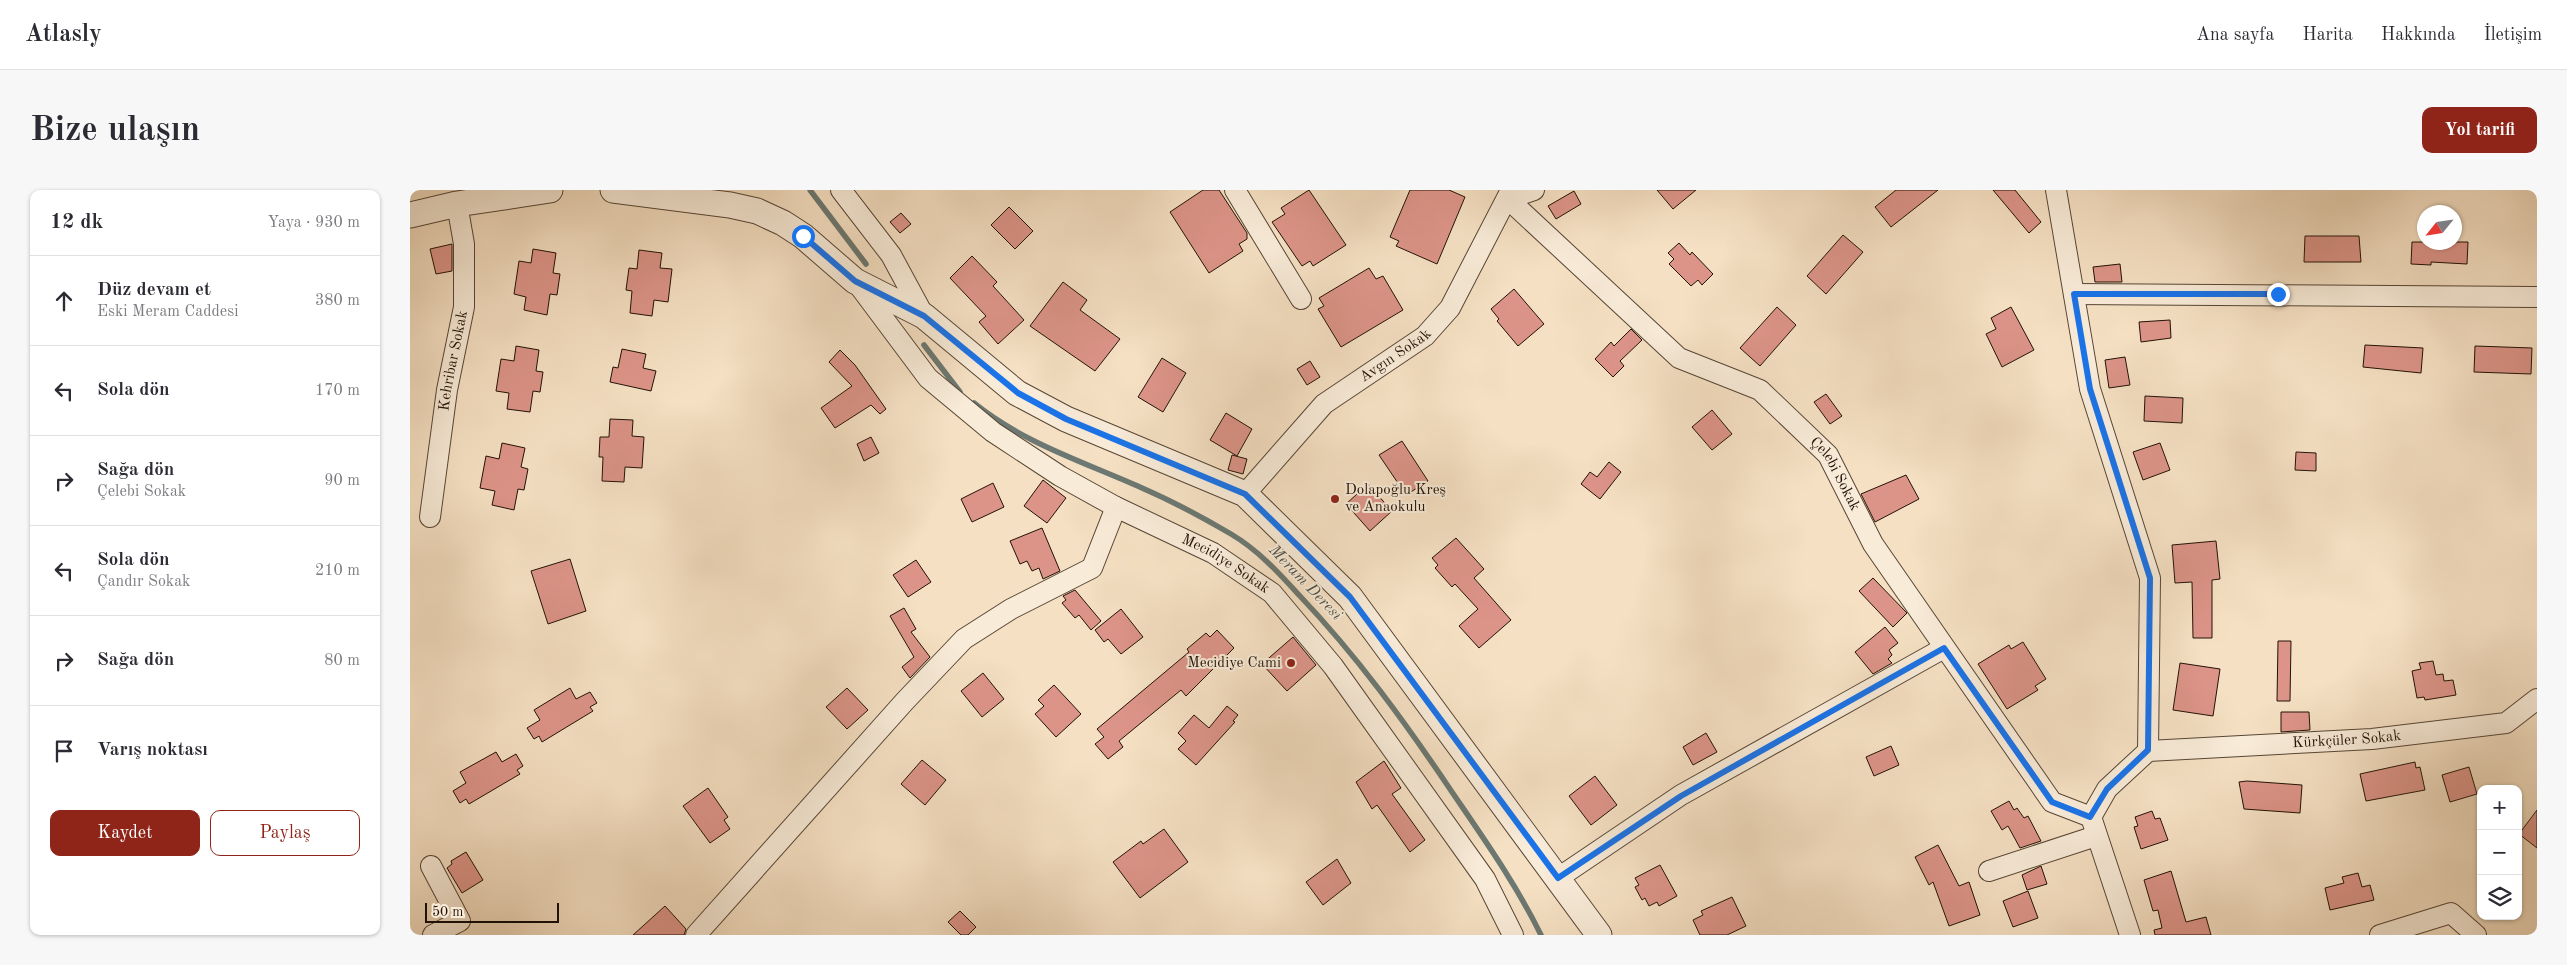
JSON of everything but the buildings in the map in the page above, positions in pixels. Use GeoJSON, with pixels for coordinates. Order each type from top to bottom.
{"type":"FeatureCollection","features":[{"type":"Feature","properties":{"kind":"street"},"geometry":{"type":"LineString","coordinates":[[410,215],[457,204],[550,190]]}},
{"type":"Feature","properties":{"kind":"street"},"geometry":{"type":"LineString","coordinates":[[613,190],[730,205],[757,211],[783,223],[803,236],[855,281],[934,323],[1018,393],[1042,407],[1142,452],[1245,494],[1350,597],[1600,935]]}},
{"type":"Feature","properties":{"kind":"street"},"geometry":{"type":"LineString","coordinates":[[841,190],[891,255],[934,323]]}},
{"type":"Feature","properties":{"kind":"street"},"geometry":{"type":"LineString","coordinates":[[1235,190],[1301,299]]}},
{"type":"Feature","properties":{"kind":"street"},"geometry":{"type":"LineString","coordinates":[[1510,194],[1534,190]]}},
{"type":"Feature","properties":{"kind":"street"},"geometry":{"type":"LineString","coordinates":[[2056,190],[2090,389],[2150,578],[2148,750],[2107,789],[2094,827],[2130,935]]}},
{"type":"Feature","properties":{"kind":"street","name":"Avgın Sokak"},"geometry":{"type":"LineString","coordinates":[[1245,494],[1324,404],[1425,336],[1450,308],[1510,194]]}},
{"type":"Feature","properties":{"kind":"street","name":"Çelebi Sokak"},"geometry":{"type":"LineString","coordinates":[[1510,194],[1679,358],[1760,390],[1828,455],[1873,544],[2052,802],[2094,827]]}},
{"type":"Feature","properties":{"kind":"street","name":"Kehribar Sokak"},"geometry":{"type":"LineString","coordinates":[[430,518],[447,390],[464,307],[464,244],[457,204]]}},
{"type":"Feature","properties":{"kind":"street","name":"Mecidiye Sokak"},"geometry":{"type":"LineString","coordinates":[[855,281],[928,378],[993,432],[1060,476],[1116,507],[1213,553],[1272,593],[1333,666],[1485,879],[1513,935]]}},
{"type":"Feature","properties":{"kind":"street"},"geometry":{"type":"LineString","coordinates":[[2074,294],[2537,297]]}},
{"type":"Feature","properties":{"kind":"street"},"geometry":{"type":"LineString","coordinates":[[696,935],[906,701],[964,640],[1011,610],[1092,568],[1116,507]]}},
{"type":"Feature","properties":{"kind":"street"},"geometry":{"type":"LineString","coordinates":[[1558,878],[1681,796],[1944,648]]}},
{"type":"Feature","properties":{"kind":"street","name":"Kürkçüler Sokak"},"geometry":{"type":"LineString","coordinates":[[2148,750],[2372,739],[2506,723],[2537,699]]}},
{"type":"Feature","properties":{"kind":"street"},"geometry":{"type":"LineString","coordinates":[[1989,871],[2094,827]]}},
{"type":"Feature","properties":{"kind":"street"},"geometry":{"type":"LineString","coordinates":[[431,866],[460,921],[433,935]]}},
{"type":"Feature","properties":{"kind":"street"},"geometry":{"type":"LineString","coordinates":[[2380,935],[2451,913],[2476,935]]}},
{"type":"Feature","properties":{"kind":"waterway","name":"Meram Deresi"},"geometry":{"type":"LineString","coordinates":[[810,190],[866,264]]}},
{"type":"Feature","properties":{"kind":"waterway","name":"Meram Deresi"},"geometry":{"type":"LineString","coordinates":[[924,345],[960,392]]}},
{"type":"Feature","properties":{"kind":"waterway","name":"Meram Deresi"},"geometry":{"type":"LineString","coordinates":[[974,403],[1013,430],[1033,441],[1153,493],[1198,515],[1241,540],[1267,562],[1341,642],[1398,715],[1499,862],[1541,935]]}},
{"type":"Feature","properties":{"kind":"place","name":"Dolapoğlu Kreş ve Anaokulu"},"geometry":{"type":"Point","coordinates":[1335,499]}},
{"type":"Feature","properties":{"kind":"place","name":"Mecidiye Cami"},"geometry":{"type":"Point","coordinates":[1291,663]}},
{"type":"Feature","properties":{"kind":"route"},"geometry":{"type":"LineString","coordinates":[[803,236],[855,281],[924,316],[1018,393],[1066,419],[1245,494],[1350,597],[1558,878],[1681,796],[1944,648],[2052,802],[2090,817],[2107,789],[2148,750],[2150,578],[2090,389],[2074,294],[2278,294]]}}]}
